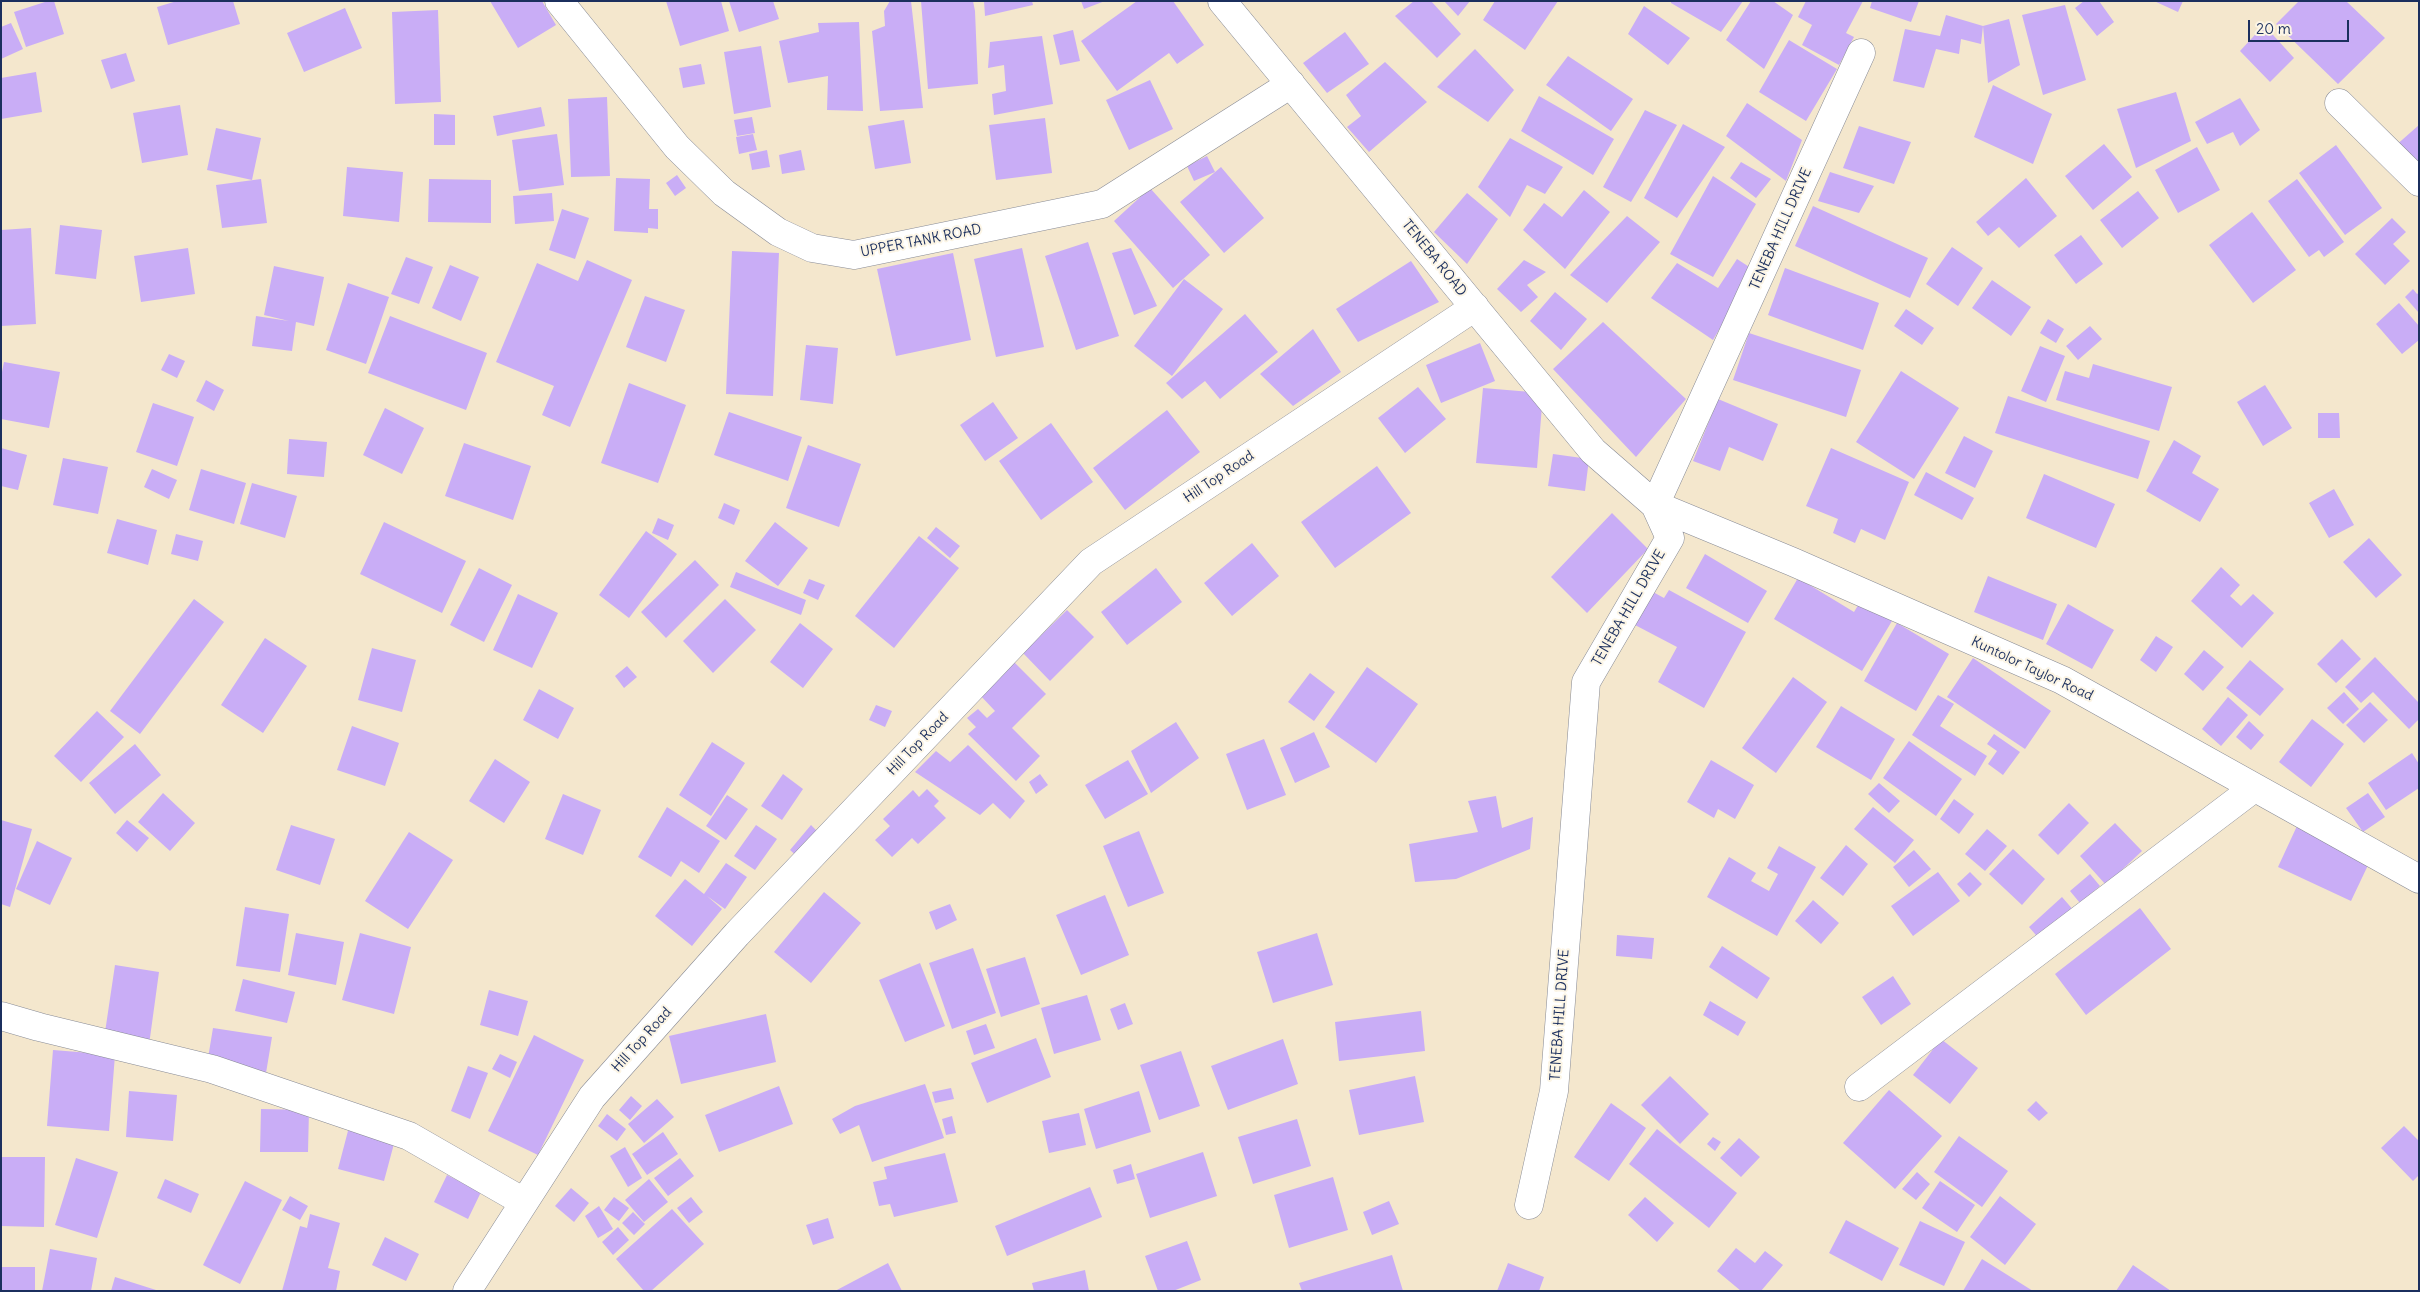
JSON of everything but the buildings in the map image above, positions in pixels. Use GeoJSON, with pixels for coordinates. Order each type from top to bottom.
{"type":"FeatureCollection","features":[{"type":"Feature","properties":{"kind":"street","name":"UPPER TANK ROAD"},"geometry":{"type":"LineString","coordinates":[[558,1],[677,147],[724,192],[778,232],[812,248],[854,255],[1102,204],[1291,84]]}},
{"type":"Feature","properties":{"kind":"street","name":"TENEBA ROAD"},"geometry":{"type":"LineString","coordinates":[[1222,1],[1593,450],[1656,505]]}},
{"type":"Feature","properties":{"kind":"street","name":"TENEBA HILL DRIVE"},"geometry":{"type":"LineString","coordinates":[[1529,1205],[1554,1091],[1586,682],[1670,538],[1656,505],[1860,54]]}},
{"type":"Feature","properties":{"kind":"street"},"geometry":{"type":"LineString","coordinates":[[2339,103],[2419,182]]}},
{"type":"Feature","properties":{"kind":"street","name":"Hill Top Road"},"geometry":{"type":"LineString","coordinates":[[467,1291],[592,1097],[737,934],[1091,562],[1475,308]]}},
{"type":"Feature","properties":{"kind":"street","name":"Kuntolor Taylor Road"},"geometry":{"type":"LineString","coordinates":[[1656,505],[1802,566],[2062,680],[2419,880]]}},
{"type":"Feature","properties":{"kind":"street"},"geometry":{"type":"LineString","coordinates":[[1859,1087],[2254,788]]}},
{"type":"Feature","properties":{"kind":"street"},"geometry":{"type":"LineString","coordinates":[[1,1016],[212,1069],[410,1136],[524,1202]]}}]}
